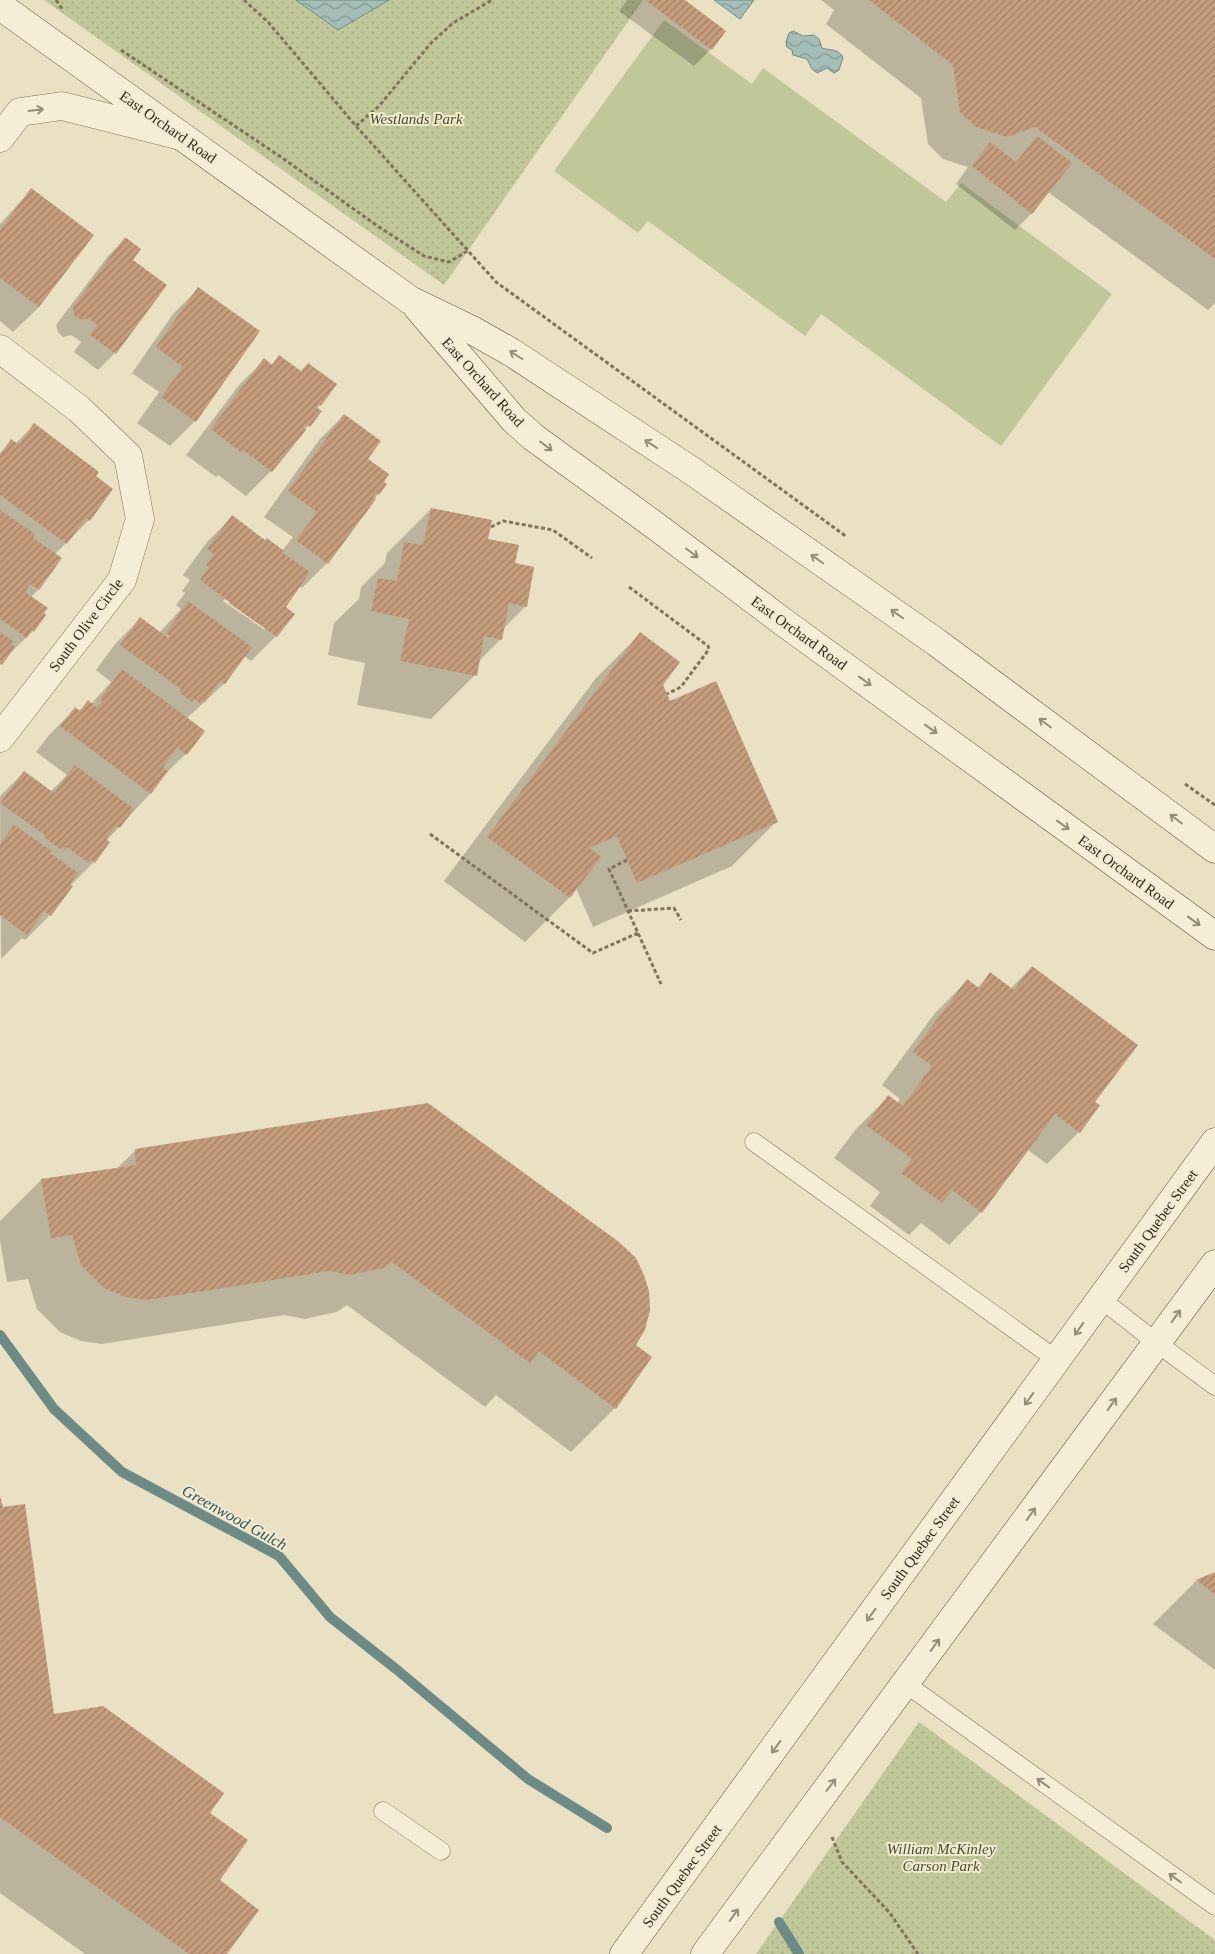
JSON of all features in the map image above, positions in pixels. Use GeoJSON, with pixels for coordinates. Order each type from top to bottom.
{"type":"FeatureCollection","features":[{"type":"Feature","properties":{"kind":"main road","name":"East Orchard Road"},"geometry":{"type":"LineString","coordinates":[[0,6],[410,300],[470,329],[511,352],[692,471],[936,642],[1215,848]]}},
{"type":"Feature","properties":{"kind":"main road"},"geometry":{"type":"LineString","coordinates":[[0,138],[20,112],[62,106],[181,136]]}},
{"type":"Feature","properties":{"kind":"main road","name":"East Orchard Road"},"geometry":{"type":"LineString","coordinates":[[410,300],[514,420],[533,437],[1215,936]]}},
{"type":"Feature","properties":{"kind":"main road","name":"South Olive Circle"},"geometry":{"type":"LineString","coordinates":[[0,349],[79,409],[128,456],[140,519],[122,580],[0,738]]}},
{"type":"Feature","properties":{"kind":"main road","name":"South Quebec Street"},"geometry":{"type":"LineString","coordinates":[[624,1954],[1215,1142]]}},
{"type":"Feature","properties":{"kind":"main road"},"geometry":{"type":"LineString","coordinates":[[705,1954],[1215,1264]]}},
{"type":"Feature","properties":{"kind":"lane"},"geometry":{"type":"LineString","coordinates":[[754,1142],[1057,1360]]}},
{"type":"Feature","properties":{"kind":"lane"},"geometry":{"type":"LineString","coordinates":[[1101,1299],[1156,1343],[1215,1386]]}},
{"type":"Feature","properties":{"kind":"lane"},"geometry":{"type":"LineString","coordinates":[[906,1684],[1215,1906]]}},
{"type":"Feature","properties":{"kind":"lane"},"geometry":{"type":"LineString","coordinates":[[383,1811],[441,1851]]}},
{"type":"Feature","properties":{"kind":"path"},"geometry":{"type":"LineString","coordinates":[[56,0],[66,14]]}},
{"type":"Feature","properties":{"kind":"path"},"geometry":{"type":"LineString","coordinates":[[244,0],[268,22],[356,126],[496,282],[852,540]]}},
{"type":"Feature","properties":{"kind":"path"},"geometry":{"type":"LineString","coordinates":[[356,126],[378,106],[431,43],[453,23],[492,0]]}},
{"type":"Feature","properties":{"kind":"path"},"geometry":{"type":"LineString","coordinates":[[116,47],[281,157],[376,225],[424,256],[449,262],[469,250]]}},
{"type":"Feature","properties":{"kind":"path"},"geometry":{"type":"LineString","coordinates":[[491,527],[503,520],[553,530],[592,558]]}},
{"type":"Feature","properties":{"kind":"path"},"geometry":{"type":"LineString","coordinates":[[630,587],[708,646],[709,650],[681,687],[667,694]]}},
{"type":"Feature","properties":{"kind":"path"},"geometry":{"type":"LineString","coordinates":[[1183,782],[1215,805]]}},
{"type":"Feature","properties":{"kind":"path"},"geometry":{"type":"LineString","coordinates":[[430,834],[593,953],[638,933]]}},
{"type":"Feature","properties":{"kind":"path"},"geometry":{"type":"LineString","coordinates":[[627,860],[609,869],[661,984]]}},
{"type":"Feature","properties":{"kind":"path"},"geometry":{"type":"LineString","coordinates":[[628,911],[674,908],[681,920]]}},
{"type":"Feature","properties":{"kind":"path"},"geometry":{"type":"LineString","coordinates":[[808,1815],[828,1829],[842,1862],[889,1912],[918,1954]]}},
{"type":"Feature","properties":{"kind":"green space","name":"Westlands Park"},"geometry":{"type":"Polygon","coordinates":[[[44,0],[643,0],[444,285],[44,0]]]}},
{"type":"Feature","properties":{"kind":"green space"},"geometry":{"type":"Polygon","coordinates":[[[664,20],[752,84],[763,68],[946,202],[961,183],[1112,294],[1001,446],[821,314],[805,336],[648,221],[638,233],[554,171],[664,20]]]}},
{"type":"Feature","properties":{"kind":"green space","name":"William McKinley Carson Park"},"geometry":{"type":"Polygon","coordinates":[[[919,1722],[1215,1940],[1215,1954],[756,1954],[919,1722]]]}},
{"type":"Feature","properties":{"kind":"water"},"geometry":{"type":"Polygon","coordinates":[[[296,0],[389,0],[338,30],[296,0]]]}},
{"type":"Feature","properties":{"kind":"water"},"geometry":{"type":"Polygon","coordinates":[[[714,0],[754,0],[740,19],[714,0]]]}},
{"type":"Feature","properties":{"kind":"water"},"geometry":{"type":"Polygon","coordinates":[[[793,31],[803,36],[814,35],[819,39],[822,48],[841,54],[843,57],[839,70],[834,73],[827,68],[817,73],[812,69],[807,59],[793,55],[786,42],[789,33],[793,31]]]}},
{"type":"Feature","properties":{"kind":"building"},"geometry":{"type":"Polygon","coordinates":[[[645,0],[685,0],[726,31],[712,50],[645,0]]]}},
{"type":"Feature","properties":{"kind":"building"},"geometry":{"type":"Polygon","coordinates":[[[869,0],[1215,0],[1215,259],[1035,127],[1007,137],[976,127],[960,112],[953,65],[869,0]]]}},
{"type":"Feature","properties":{"kind":"building"},"geometry":{"type":"Polygon","coordinates":[[[1037,136],[1072,163],[1032,214],[972,166],[990,142],[1016,162],[1037,136]]]}},
{"type":"Feature","properties":{"kind":"building"},"geometry":{"type":"Polygon","coordinates":[[[31,188],[94,235],[39,307],[0,278],[0,230],[31,188]]]}},
{"type":"Feature","properties":{"kind":"building"},"geometry":{"type":"Polygon","coordinates":[[[125,237],[141,249],[133,260],[167,285],[116,354],[90,335],[97,325],[89,318],[81,320],[74,315],[73,307],[125,237]]]}},
{"type":"Feature","properties":{"kind":"building"},"geometry":{"type":"Polygon","coordinates":[[[198,287],[260,331],[196,422],[161,397],[183,367],[156,347],[198,287]]]}},
{"type":"Feature","properties":{"kind":"building"},"geometry":{"type":"Polygon","coordinates":[[[279,355],[301,371],[308,363],[337,384],[321,406],[318,404],[316,407],[322,411],[310,427],[306,423],[303,428],[306,430],[272,472],[243,450],[242,453],[211,429],[264,358],[272,365],[279,355]]]}},
{"type":"Feature","properties":{"kind":"building"},"geometry":{"type":"Polygon","coordinates":[[[344,414],[381,441],[368,459],[389,474],[384,482],[387,484],[379,495],[376,493],[373,497],[376,499],[328,564],[296,540],[317,512],[288,491],[344,414]]]}},
{"type":"Feature","properties":{"kind":"building"},"geometry":{"type":"Polygon","coordinates":[[[34,423],[99,472],[96,476],[113,489],[90,521],[86,518],[67,544],[0,495],[0,455],[11,439],[19,445],[34,423]]]}},
{"type":"Feature","properties":{"kind":"building"},"geometry":{"type":"Polygon","coordinates":[[[431,508],[492,520],[488,539],[519,545],[515,563],[534,567],[527,607],[509,603],[502,640],[484,636],[477,676],[400,661],[409,619],[371,611],[378,578],[397,581],[404,542],[423,545],[431,508]]]}},
{"type":"Feature","properties":{"kind":"building"},"geometry":{"type":"Polygon","coordinates":[[[0,510],[35,534],[33,538],[62,558],[39,590],[30,584],[25,592],[48,608],[44,613],[46,615],[34,632],[32,630],[27,638],[0,619],[0,510]]]}},
{"type":"Feature","properties":{"kind":"building"},"geometry":{"type":"Polygon","coordinates":[[[232,515],[265,540],[267,538],[284,551],[283,553],[310,572],[286,607],[295,614],[277,637],[200,580],[209,567],[206,565],[214,554],[207,549],[232,515]]]}},
{"type":"Feature","properties":{"kind":"building"},"geometry":{"type":"Polygon","coordinates":[[[188,601],[252,647],[225,684],[220,681],[205,702],[203,701],[201,704],[194,699],[192,702],[179,692],[181,689],[120,645],[140,617],[168,638],[170,636],[166,633],[188,601]]]}},
{"type":"Feature","properties":{"kind":"building"},"geometry":{"type":"Polygon","coordinates":[[[0,632],[13,641],[11,644],[15,647],[2,665],[0,663],[0,632]]]}},
{"type":"Feature","properties":{"kind":"building"},"geometry":{"type":"Polygon","coordinates":[[[640,632],[680,662],[663,685],[670,701],[716,681],[778,822],[637,883],[617,836],[589,848],[601,857],[570,898],[487,837],[640,632]]]}},
{"type":"Feature","properties":{"kind":"building"},"geometry":{"type":"Polygon","coordinates":[[[122,669],[205,731],[187,755],[177,748],[163,767],[168,771],[151,794],[60,726],[75,707],[80,711],[88,700],[97,708],[102,701],[100,699],[122,669]]]}},
{"type":"Feature","properties":{"kind":"building"},"geometry":{"type":"Polygon","coordinates":[[[75,765],[134,809],[120,828],[116,826],[106,839],[110,842],[95,863],[91,860],[89,863],[67,847],[65,850],[62,847],[60,849],[44,837],[45,835],[0,803],[24,771],[54,793],[75,765]]]}},
{"type":"Feature","properties":{"kind":"building"},"geometry":{"type":"Polygon","coordinates":[[[14,825],[52,851],[50,853],[78,873],[70,884],[73,886],[51,916],[44,911],[27,935],[0,915],[0,844],[14,825]]]}},
{"type":"Feature","properties":{"kind":"building"},"geometry":{"type":"Polygon","coordinates":[[[1032,966],[1138,1045],[1095,1102],[1100,1105],[1080,1133],[1055,1114],[982,1213],[952,1190],[942,1203],[901,1173],[912,1159],[866,1125],[888,1095],[903,1106],[932,1066],[913,1052],[967,979],[979,988],[990,972],[1014,990],[1032,966]]]}},
{"type":"Feature","properties":{"kind":"building"},"geometry":{"type":"Polygon","coordinates":[[[428,1103],[619,1242],[636,1258],[649,1291],[650,1310],[645,1330],[636,1345],[652,1357],[616,1409],[539,1351],[530,1363],[392,1262],[383,1268],[350,1275],[329,1271],[147,1300],[125,1297],[104,1288],[81,1265],[72,1235],[51,1238],[41,1179],[136,1165],[135,1149],[428,1103]]]}},
{"type":"Feature","properties":{"kind":"building"},"geometry":{"type":"Polygon","coordinates":[[[0,1496],[3,1507],[25,1504],[54,1714],[103,1706],[224,1793],[210,1813],[248,1840],[220,1880],[259,1910],[227,1954],[189,1954],[0,1817],[0,1496]]]}},
{"type":"Feature","properties":{"kind":"building"},"geometry":{"type":"Polygon","coordinates":[[[1215,1572],[1215,1594],[1196,1580],[1215,1572]]]}},
{"type":"Feature","properties":{"kind":"waterway","name":"Greenwood Gulch"},"geometry":{"type":"LineString","coordinates":[[0,1335],[54,1409],[122,1472],[279,1556],[330,1617],[396,1669],[528,1779],[607,1828]]}},
{"type":"Feature","properties":{"kind":"waterway","name":"Greenwood Gulch"},"geometry":{"type":"LineString","coordinates":[[779,1922],[799,1954]]}}]}
